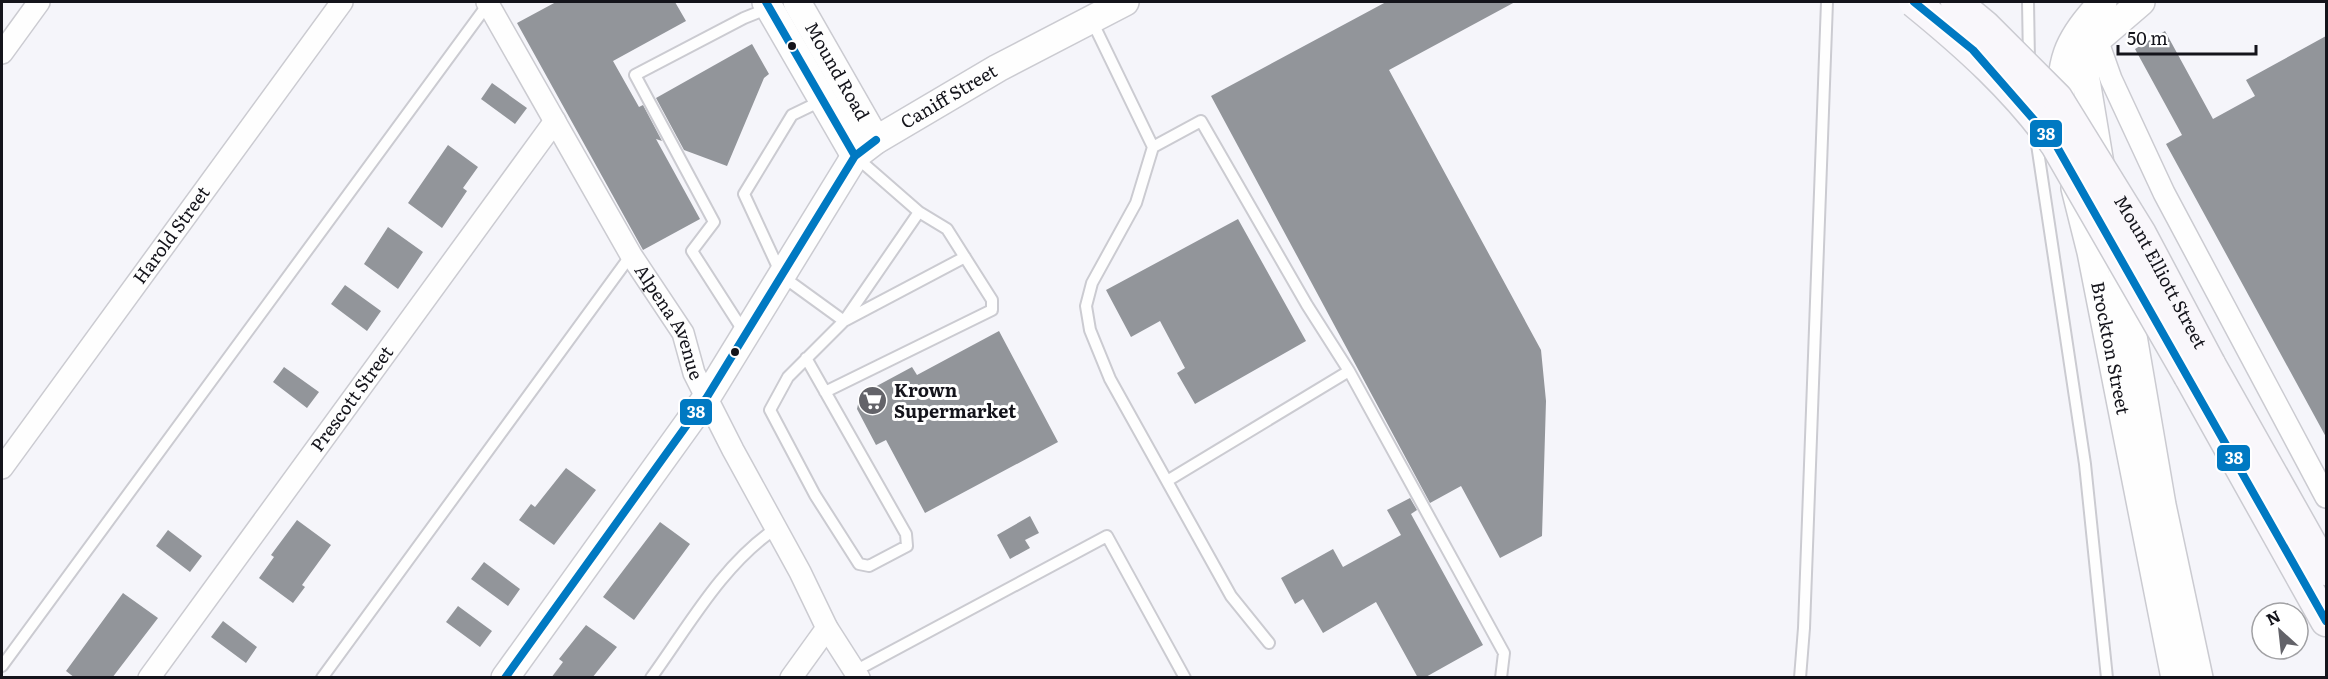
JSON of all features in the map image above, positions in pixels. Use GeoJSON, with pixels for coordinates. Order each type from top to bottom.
{"type":"FeatureCollection","features":[{"type":"Feature","properties":{"kind":"main road","name":"Mount Elliott Street"},"geometry":{"type":"LineString","coordinates":[[1914,2],[1973,50],[2047,132],[2326,570]]}},
{"type":"Feature","properties":{"kind":"main road","name":"Mount Elliott Street"},"geometry":{"type":"LineString","coordinates":[[1956,2],[1985,26],[2057,98],[2141,234],[2199,370],[2326,621]]}},
{"type":"Feature","properties":{"kind":"street"},"geometry":{"type":"LineString","coordinates":[[2,53],[39,2]]}},
{"type":"Feature","properties":{"kind":"street","name":"Harold Street"},"geometry":{"type":"LineString","coordinates":[[2,468],[342,2]]}},
{"type":"Feature","properties":{"kind":"street","name":"Mound Road"},"geometry":{"type":"LineString","coordinates":[[797,2],[866,148]]}},
{"type":"Feature","properties":{"kind":"street","name":"Caniff Street"},"geometry":{"type":"LineString","coordinates":[[505,678],[707,397],[782,276],[866,148],[998,68],[1125,2]]}},
{"type":"Feature","properties":{"kind":"street"},"geometry":{"type":"LineString","coordinates":[[2103,2],[2091,30],[2111,80],[2164,193],[2326,497]]}},
{"type":"Feature","properties":{"kind":"street"},"geometry":{"type":"LineString","coordinates":[[2091,30],[2142,2]]}},
{"type":"Feature","properties":{"kind":"street","name":"Alpena Avenue"},"geometry":{"type":"LineString","coordinates":[[488,3],[630,255],[683,333],[694,373],[775,529],[800,572],[827,628],[857,674]]}},
{"type":"Feature","properties":{"kind":"street","name":"Mound Road"},"geometry":{"type":"LineString","coordinates":[[768,5],[823,100],[866,148]]}},
{"type":"Feature","properties":{"kind":"street","name":"Brockton Street"},"geometry":{"type":"LineString","coordinates":[[2091,30],[2068,48],[2060,74],[2061,126],[2091,252],[2175,678]]}},
{"type":"Feature","properties":{"kind":"street","name":"Brockton Street"},"geometry":{"type":"LineString","coordinates":[[2091,30],[2085,74],[2086,95],[2121,264],[2162,506],[2199,678]]}},
{"type":"Feature","properties":{"kind":"street","name":"Prescott Street"},"geometry":{"type":"LineString","coordinates":[[149,678],[555,121]]}},
{"type":"Feature","properties":{"kind":"street"},"geometry":{"type":"LineString","coordinates":[[791,678],[827,628]]}},
{"type":"Feature","properties":{"kind":"lane"},"geometry":{"type":"LineString","coordinates":[[1800,678],[1804,628],[1827,2]]}},
{"type":"Feature","properties":{"kind":"lane"},"geometry":{"type":"LineString","coordinates":[[2028,2],[2029,90],[2085,464],[2107,678]]}},
{"type":"Feature","properties":{"kind":"lane"},"geometry":{"type":"LineString","coordinates":[[2,666],[488,3]]}},
{"type":"Feature","properties":{"kind":"lane"},"geometry":{"type":"LineString","coordinates":[[746,334],[692,251],[714,222],[635,75],[768,5]]}},
{"type":"Feature","properties":{"kind":"lane"},"geometry":{"type":"LineString","coordinates":[[1091,19],[1153,147],[1136,203],[1102,261],[1092,283],[1086,306],[1090,330],[1110,379],[1231,596],[1269,643]]}},
{"type":"Feature","properties":{"kind":"lane"},"geometry":{"type":"LineString","coordinates":[[823,100],[792,115],[744,194],[782,276],[844,321]]}},
{"type":"Feature","properties":{"kind":"lane"},"geometry":{"type":"LineString","coordinates":[[1153,147],[1201,121],[1307,305],[1349,371],[1504,653],[1501,678]]}},
{"type":"Feature","properties":{"kind":"lane"},"geometry":{"type":"LineString","coordinates":[[825,392],[992,310],[992,300],[947,229],[919,212],[866,148]]}},
{"type":"Feature","properties":{"kind":"lane"},"geometry":{"type":"LineString","coordinates":[[806,358],[906,534],[907,546],[869,566],[859,564],[815,495],[770,410],[788,377],[806,358],[844,321],[919,212]]}},
{"type":"Feature","properties":{"kind":"lane"},"geometry":{"type":"LineString","coordinates":[[322,678],[630,255]]}},
{"type":"Feature","properties":{"kind":"lane"},"geometry":{"type":"LineString","coordinates":[[844,321],[965,257]]}},
{"type":"Feature","properties":{"kind":"lane"},"geometry":{"type":"LineString","coordinates":[[1167,481],[1349,371]]}},
{"type":"Feature","properties":{"kind":"lane"},"geometry":{"type":"LineString","coordinates":[[651,678],[731,568],[752,545],[775,529]]}},
{"type":"Feature","properties":{"kind":"lane"},"geometry":{"type":"LineString","coordinates":[[857,674],[1107,536],[1185,678]]}},
{"type":"Feature","properties":{"kind":"building"},"geometry":{"type":"Polygon","coordinates":[[[556,2],[675,2],[686,21],[613,61],[639,107],[643,105],[662,141],[656,139],[700,219],[643,250],[517,23],[556,2]]]}},
{"type":"Feature","properties":{"kind":"building"},"geometry":{"type":"Polygon","coordinates":[[[1386,2],[1515,2],[1389,70],[1541,350],[1546,401],[1542,536],[1500,558],[1461,486],[1430,503],[1211,96],[1386,2]]]}},
{"type":"Feature","properties":{"kind":"building"},"geometry":{"type":"Polygon","coordinates":[[[2165,31],[2213,119],[2255,96],[2246,80],[2326,36],[2326,437],[2166,144],[2182,135],[2135,49],[2165,31]]]}},
{"type":"Feature","properties":{"kind":"building"},"geometry":{"type":"Polygon","coordinates":[[[752,44],[769,74],[764,78],[727,166],[684,150],[656,98],[752,44]]]}},
{"type":"Feature","properties":{"kind":"building"},"geometry":{"type":"Polygon","coordinates":[[[492,83],[527,108],[515,124],[481,99],[492,83]]]}},
{"type":"Feature","properties":{"kind":"building"},"geometry":{"type":"Polygon","coordinates":[[[448,145],[478,167],[463,188],[467,191],[442,228],[408,203],[448,145]]]}},
{"type":"Feature","properties":{"kind":"building"},"geometry":{"type":"Polygon","coordinates":[[[1238,219],[1306,341],[1195,404],[1177,373],[1185,368],[1160,321],[1131,337],[1106,290],[1238,219]]]}},
{"type":"Feature","properties":{"kind":"building"},"geometry":{"type":"Polygon","coordinates":[[[388,227],[423,252],[398,289],[364,264],[388,227]]]}},
{"type":"Feature","properties":{"kind":"building"},"geometry":{"type":"Polygon","coordinates":[[[345,285],[381,311],[367,331],[331,304],[345,285]]]}},
{"type":"Feature","properties":{"kind":"building"},"geometry":{"type":"Polygon","coordinates":[[[999,331],[1058,442],[925,513],[886,440],[876,445],[857,409],[860,395],[912,367],[917,375],[999,331]]]}},
{"type":"Feature","properties":{"kind":"building"},"geometry":{"type":"Polygon","coordinates":[[[284,367],[319,392],[307,408],[273,382],[284,367]]]}},
{"type":"Feature","properties":{"kind":"building"},"geometry":{"type":"Polygon","coordinates":[[[566,468],[596,490],[554,545],[519,520],[531,504],[535,507],[566,468]]]}},
{"type":"Feature","properties":{"kind":"building"},"geometry":{"type":"Polygon","coordinates":[[[1410,498],[1417,510],[1411,514],[1483,645],[1424,678],[1418,678],[1376,602],[1323,633],[1303,599],[1295,604],[1281,578],[1333,549],[1343,567],[1401,535],[1387,510],[1410,498]]]}},
{"type":"Feature","properties":{"kind":"building"},"geometry":{"type":"Polygon","coordinates":[[[1030,516],[1039,533],[1025,540],[1030,548],[1010,559],[997,535],[1030,516]]]}},
{"type":"Feature","properties":{"kind":"building"},"geometry":{"type":"Polygon","coordinates":[[[297,520],[331,545],[302,585],[305,587],[293,603],[259,578],[274,557],[271,555],[297,520]]]}},
{"type":"Feature","properties":{"kind":"building"},"geometry":{"type":"Polygon","coordinates":[[[660,522],[690,544],[634,620],[603,597],[660,522]]]}},
{"type":"Feature","properties":{"kind":"building"},"geometry":{"type":"Polygon","coordinates":[[[168,530],[202,556],[190,572],[156,546],[168,530]]]}},
{"type":"Feature","properties":{"kind":"building"},"geometry":{"type":"Polygon","coordinates":[[[484,562],[520,589],[508,606],[471,579],[484,562]]]}},
{"type":"Feature","properties":{"kind":"building"},"geometry":{"type":"Polygon","coordinates":[[[123,593],[158,618],[112,678],[75,678],[66,671],[123,593]]]}},
{"type":"Feature","properties":{"kind":"building"},"geometry":{"type":"Polygon","coordinates":[[[458,606],[492,631],[480,647],[446,622],[458,606]]]}},
{"type":"Feature","properties":{"kind":"building"},"geometry":{"type":"Polygon","coordinates":[[[223,621],[257,647],[246,663],[211,637],[223,621]]]}},
{"type":"Feature","properties":{"kind":"building"},"geometry":{"type":"Polygon","coordinates":[[[586,625],[617,647],[592,678],[551,678],[563,662],[559,659],[586,625]]]}},
{"type":"Feature","properties":{"kind":"transit line","name":"38"},"geometry":{"type":"LineString","coordinates":[[766,2],[855,156]]}},
{"type":"Feature","properties":{"kind":"transit line","name":"38"},"geometry":{"type":"LineString","coordinates":[[1914,2],[1973,50],[2056,145],[2326,621]]}},
{"type":"Feature","properties":{"kind":"transit line","name":"38"},"geometry":{"type":"LineString","coordinates":[[505,678],[707,397],[855,156],[876,140]]}},
{"type":"Feature","properties":{"kind":"place","name":"Krown Supermarket"},"geometry":{"type":"Point","coordinates":[873,401]}}]}
